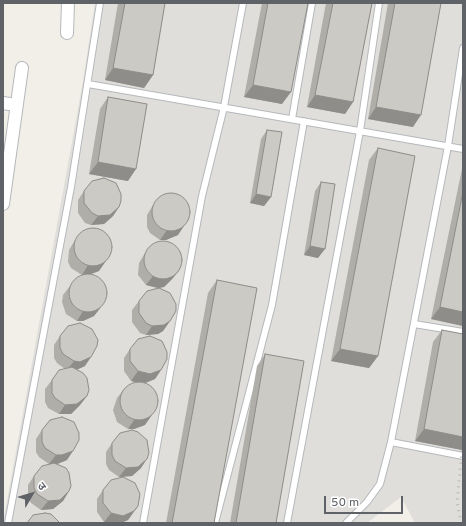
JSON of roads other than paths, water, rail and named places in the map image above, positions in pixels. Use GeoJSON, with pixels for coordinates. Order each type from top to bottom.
{"type":"FeatureCollection","features":[{"type":"Feature","properties":{"kind":"street"},"geometry":{"type":"LineString","coordinates":[[67,33],[68,3]]}},
{"type":"Feature","properties":{"kind":"street"},"geometry":{"type":"LineString","coordinates":[[3,205],[22,68]]}},
{"type":"Feature","properties":{"kind":"street"},"geometry":{"type":"LineString","coordinates":[[3,103],[16,105]]}},
{"type":"Feature","properties":{"kind":"lane"},"geometry":{"type":"LineString","coordinates":[[8,523],[71,187],[100,3]]}},
{"type":"Feature","properties":{"kind":"lane"},"geometry":{"type":"LineString","coordinates":[[143,523],[202,196],[224,107],[243,3]]}},
{"type":"Feature","properties":{"kind":"lane"},"geometry":{"type":"LineString","coordinates":[[292,119],[312,3]]}},
{"type":"Feature","properties":{"kind":"lane"},"geometry":{"type":"LineString","coordinates":[[287,523],[360,131],[379,3]]}},
{"type":"Feature","properties":{"kind":"lane"},"geometry":{"type":"LineString","coordinates":[[346,523],[367,502],[380,484],[391,442],[448,146],[463,48]]}},
{"type":"Feature","properties":{"kind":"lane"},"geometry":{"type":"LineString","coordinates":[[88,84],[463,149]]}},
{"type":"Feature","properties":{"kind":"lane"},"geometry":{"type":"LineString","coordinates":[[216,523],[272,304],[304,121]]}},
{"type":"Feature","properties":{"kind":"lane"},"geometry":{"type":"LineString","coordinates":[[414,324],[463,332]]}},
{"type":"Feature","properties":{"kind":"lane"},"geometry":{"type":"LineString","coordinates":[[391,442],[463,456]]}},
{"type":"Feature","properties":{"kind":"railway"},"geometry":{"type":"LineString","coordinates":[[461,523],[457,502],[463,441]]}}]}
